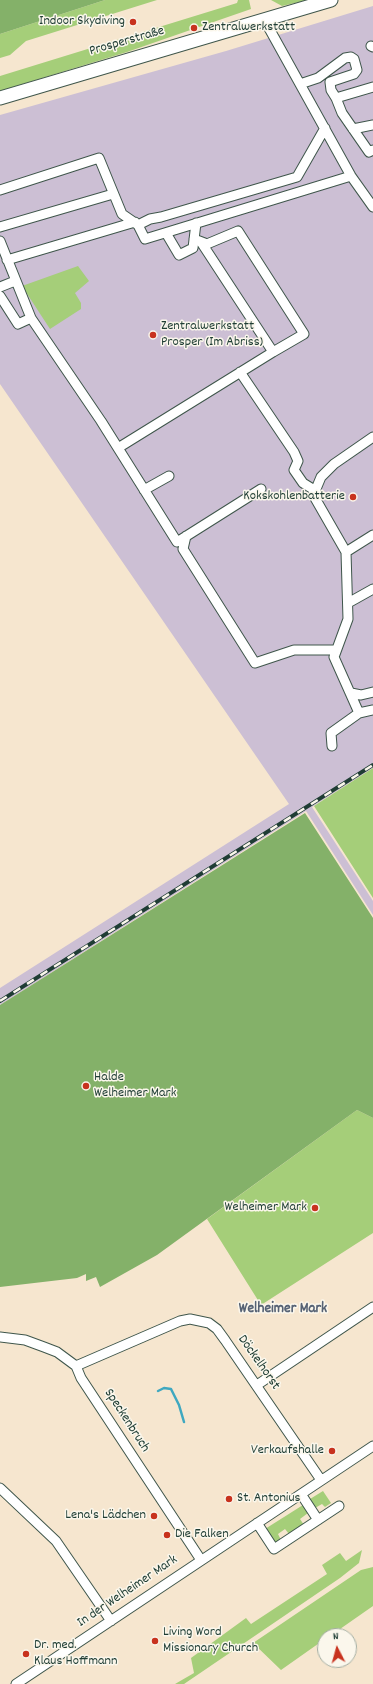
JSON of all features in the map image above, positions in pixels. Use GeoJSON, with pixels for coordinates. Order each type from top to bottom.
{"type":"FeatureCollection","features":[{"type":"Feature","properties":{"kind":"main road","name":"Prosperstraße"},"geometry":{"type":"LineString","coordinates":[[0,98],[200,37],[265,20],[331,0]]}},
{"type":"Feature","properties":{"kind":"street"},"geometry":{"type":"LineString","coordinates":[[265,20],[337,151],[373,207]]}},
{"type":"Feature","properties":{"kind":"street"},"geometry":{"type":"LineString","coordinates":[[300,84],[318,78],[345,58],[354,59],[357,70],[354,74],[330,82],[331,90],[342,113],[372,153]]}},
{"type":"Feature","properties":{"kind":"street"},"geometry":{"type":"LineString","coordinates":[[336,98],[373,87]]}},
{"type":"Feature","properties":{"kind":"street"},"geometry":{"type":"LineString","coordinates":[[353,129],[373,125]]}},
{"type":"Feature","properties":{"kind":"street"},"geometry":{"type":"LineString","coordinates":[[7,260],[297,177],[325,128]]}},
{"type":"Feature","properties":{"kind":"street"},"geometry":{"type":"LineString","coordinates":[[0,190],[99,158],[122,214],[136,224],[145,239],[352,176]]}},
{"type":"Feature","properties":{"kind":"street"},"geometry":{"type":"LineString","coordinates":[[0,227],[113,194]]}},
{"type":"Feature","properties":{"kind":"street"},"geometry":{"type":"LineString","coordinates":[[196,224],[198,240],[272,352]]}},
{"type":"Feature","properties":{"kind":"street"},"geometry":{"type":"LineString","coordinates":[[118,448],[272,352],[304,334],[238,231],[207,244],[198,240]]}},
{"type":"Feature","properties":{"kind":"street"},"geometry":{"type":"LineString","coordinates":[[166,233],[180,255],[193,248],[198,240]]}},
{"type":"Feature","properties":{"kind":"street"},"geometry":{"type":"LineString","coordinates":[[0,241],[31,318],[118,448],[177,542],[261,489]]}},
{"type":"Feature","properties":{"kind":"street"},"geometry":{"type":"LineString","coordinates":[[0,287],[15,281]]}},
{"type":"Feature","properties":{"kind":"street"},"geometry":{"type":"LineString","coordinates":[[0,296],[18,324],[31,318]]}},
{"type":"Feature","properties":{"kind":"street"},"geometry":{"type":"LineString","coordinates":[[240,372],[294,452],[298,461],[294,470],[303,483],[316,491]]}},
{"type":"Feature","properties":{"kind":"street"},"geometry":{"type":"LineString","coordinates":[[359,713],[334,657],[348,619],[346,552],[315,498],[321,477],[334,464],[373,437]]}},
{"type":"Feature","properties":{"kind":"street"},"geometry":{"type":"LineString","coordinates":[[144,490],[169,476]]}},
{"type":"Feature","properties":{"kind":"street"},"geometry":{"type":"LineString","coordinates":[[186,536],[183,550],[255,663],[294,650],[336,650]]}},
{"type":"Feature","properties":{"kind":"street"},"geometry":{"type":"LineString","coordinates":[[346,552],[373,536]]}},
{"type":"Feature","properties":{"kind":"street"},"geometry":{"type":"LineString","coordinates":[[348,603],[373,589]]}},
{"type":"Feature","properties":{"kind":"street"},"geometry":{"type":"LineString","coordinates":[[351,693],[361,695],[373,692]]}},
{"type":"Feature","properties":{"kind":"street"},"geometry":{"type":"LineString","coordinates":[[332,746],[331,733],[359,713],[373,710]]}},
{"type":"Feature","properties":{"kind":"street"},"geometry":{"type":"LineString","coordinates":[[257,1385],[373,1307]]}},
{"type":"Feature","properties":{"kind":"street","name":"Döckelhorst"},"geometry":{"type":"LineString","coordinates":[[76,1366],[180,1321],[190,1319],[209,1323],[217,1329],[257,1385],[321,1480]]}},
{"type":"Feature","properties":{"kind":"street","name":"Speckenbruch"},"geometry":{"type":"LineString","coordinates":[[0,1337],[25,1340],[44,1347],[57,1352],[76,1366],[81,1378],[201,1560]]}},
{"type":"Feature","properties":{"kind":"street","name":"In der Welheimer Mark"},"geometry":{"type":"LineString","coordinates":[[16,1684],[373,1446]]}},
{"type":"Feature","properties":{"kind":"street"},"geometry":{"type":"LineString","coordinates":[[0,1488],[56,1541],[111,1620]]}},
{"type":"Feature","properties":{"kind":"street"},"geometry":{"type":"LineString","coordinates":[[301,1494],[318,1520]]}},
{"type":"Feature","properties":{"kind":"street"},"geometry":{"type":"LineString","coordinates":[[257,1523],[274,1549],[340,1506]]}},
{"type":"Feature","properties":{"kind":"shaded area"},"geometry":{"type":"Polygon","coordinates":[[[373,6],[373,768],[312,807],[373,901],[373,915],[306,811],[0,1005],[0,988],[289,804],[0,384],[0,115],[226,51],[373,6]]]}},
{"type":"Feature","properties":{"kind":"green space"},"geometry":{"type":"Polygon","coordinates":[[[0,0],[105,0],[0,34],[0,0]]]}},
{"type":"Feature","properties":{"kind":"green space"},"geometry":{"type":"Polygon","coordinates":[[[105,0],[157,0],[26,41],[10,55],[0,58],[0,34],[105,0]]]}},
{"type":"Feature","properties":{"kind":"green space"},"geometry":{"type":"Polygon","coordinates":[[[238,0],[249,0],[251,9],[127,52],[0,91],[0,76],[237,3],[238,0]]]}},
{"type":"Feature","properties":{"kind":"green space"},"geometry":{"type":"Polygon","coordinates":[[[271,0],[308,0],[282,6],[271,0]]]}},
{"type":"Feature","properties":{"kind":"green space"},"geometry":{"type":"Polygon","coordinates":[[[78,266],[89,281],[75,293],[81,303],[81,309],[50,329],[22,286],[78,266]]]}},
{"type":"Feature","properties":{"kind":"green space"},"geometry":{"type":"Polygon","coordinates":[[[373,768],[373,898],[314,806],[373,768]]]}},
{"type":"Feature","properties":{"kind":"green space"},"geometry":{"type":"Polygon","coordinates":[[[305,813],[373,918],[373,1118],[357,1110],[157,1255],[100,1287],[96,1277],[86,1281],[86,1274],[77,1278],[0,1287],[0,1005],[305,813]]]}},
{"type":"Feature","properties":{"kind":"green space"},"geometry":{"type":"Polygon","coordinates":[[[357,1110],[373,1118],[373,1233],[261,1305],[207,1219],[357,1110]]]}},
{"type":"Feature","properties":{"kind":"green space"},"geometry":{"type":"Polygon","coordinates":[[[323,1491],[331,1503],[325,1507],[322,1504],[315,1508],[310,1499],[323,1491]]]}},
{"type":"Feature","properties":{"kind":"green space"},"geometry":{"type":"Polygon","coordinates":[[[303,1505],[308,1513],[300,1519],[304,1525],[289,1534],[285,1529],[278,1534],[281,1540],[275,1542],[265,1529],[303,1505]]]}},
{"type":"Feature","properties":{"kind":"green space"},"geometry":{"type":"Polygon","coordinates":[[[362,1550],[359,1563],[340,1578],[184,1684],[175,1684],[194,1673],[191,1658],[246,1618],[251,1624],[327,1574],[322,1565],[340,1553],[346,1561],[362,1550]]]}},
{"type":"Feature","properties":{"kind":"green space"},"geometry":{"type":"Polygon","coordinates":[[[373,1567],[373,1606],[341,1628],[317,1628],[317,1645],[281,1670],[253,1643],[361,1570],[373,1567]]]}},
{"type":"Feature","properties":{"kind":"waterway"},"geometry":{"type":"LineString","coordinates":[[158,1391],[164,1388],[171,1389],[179,1405],[184,1422]]}},
{"type":"Feature","properties":{"kind":"railway"},"geometry":{"type":"LineString","coordinates":[[0,1001],[373,765]]}},
{"type":"Feature","properties":{"kind":"place","name":"Indoor Skydiving"},"geometry":{"type":"Point","coordinates":[133,22]}},
{"type":"Feature","properties":{"kind":"place","name":"Zentralwerkstatt"},"geometry":{"type":"Point","coordinates":[194,28]}},
{"type":"Feature","properties":{"kind":"place","name":"Zentralwerkstatt Prosper (Im Abriss)"},"geometry":{"type":"Point","coordinates":[153,335]}},
{"type":"Feature","properties":{"kind":"place","name":"Kokskohlenbatterie"},"geometry":{"type":"Point","coordinates":[353,497]}},
{"type":"Feature","properties":{"kind":"place","name":"Halde Welheimer Mark"},"geometry":{"type":"Point","coordinates":[86,1086]}},
{"type":"Feature","properties":{"kind":"place","name":"Welheimer Mark"},"geometry":{"type":"Point","coordinates":[315,1208]}},
{"type":"Feature","properties":{"kind":"place","name":"Verkaufshalle"},"geometry":{"type":"Point","coordinates":[332,1451]}},
{"type":"Feature","properties":{"kind":"place","name":"St. Antonius"},"geometry":{"type":"Point","coordinates":[229,1499]}},
{"type":"Feature","properties":{"kind":"place","name":"Lena's Lädchen"},"geometry":{"type":"Point","coordinates":[154,1516]}},
{"type":"Feature","properties":{"kind":"place","name":"Die Falken"},"geometry":{"type":"Point","coordinates":[167,1535]}},
{"type":"Feature","properties":{"kind":"place","name":"Living Word Missionary Church"},"geometry":{"type":"Point","coordinates":[155,1641]}},
{"type":"Feature","properties":{"kind":"place","name":"Dr. med. Klaus Hoffmann"},"geometry":{"type":"Point","coordinates":[26,1654]}},
{"type":"Feature","properties":{"kind":"district","name":"Welheimer Mark"},"geometry":{"type":"Point","coordinates":[283,1310]}}]}
